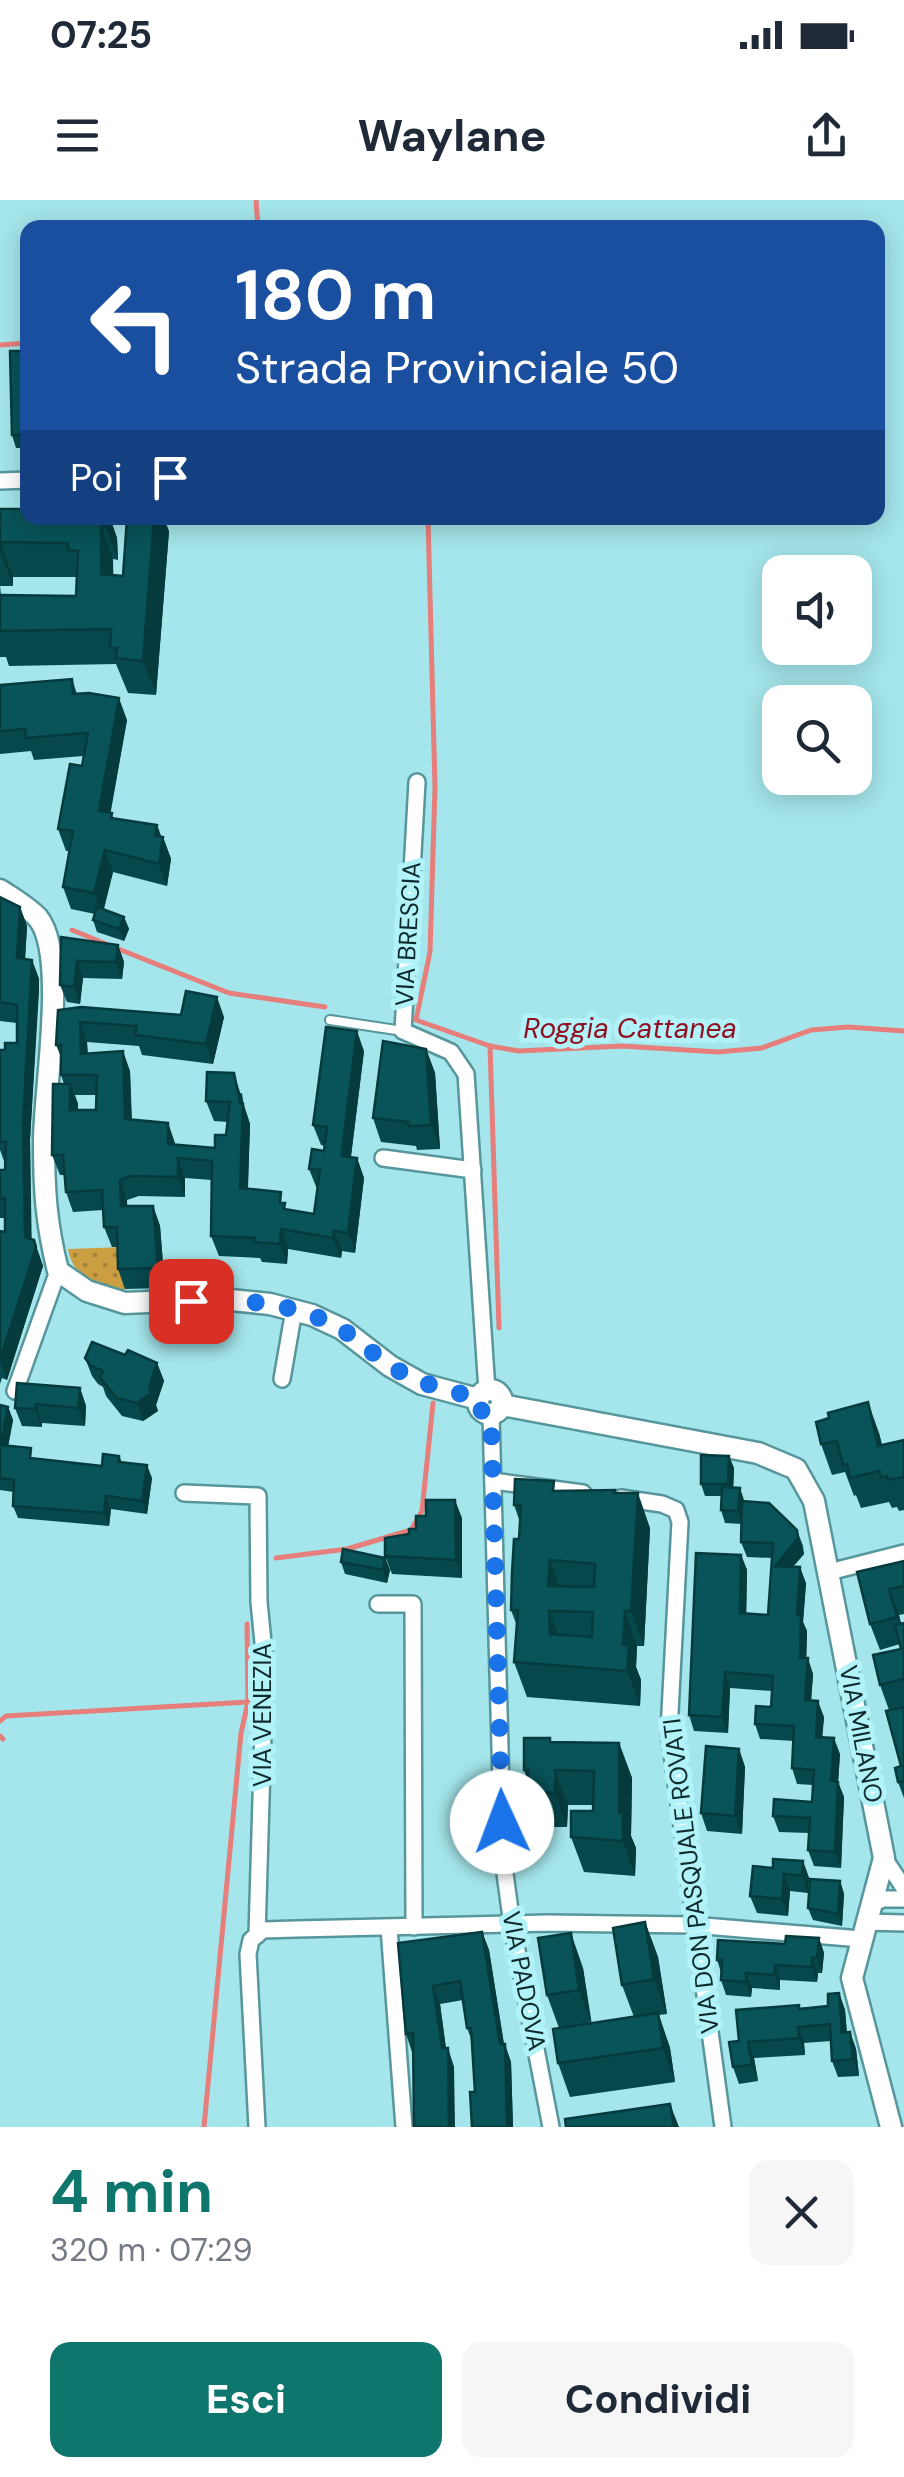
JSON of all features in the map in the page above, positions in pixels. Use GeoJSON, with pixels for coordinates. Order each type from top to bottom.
{"type":"FeatureCollection","features":[{"type":"Feature","properties":{"kind":"street","name":"VIA BRESCIA"},"geometry":{"type":"LineString","coordinates":[[416,782],[403,1031],[451,1052],[466,1074],[489,1402]]}},
{"type":"Feature","properties":{"kind":"street"},"geometry":{"type":"LineString","coordinates":[[0,890],[38,919],[48,941],[54,980],[44,1136],[45,1222],[58,1271],[15,1391]]}},
{"type":"Feature","properties":{"kind":"street"},"geometry":{"type":"LineString","coordinates":[[382,1158],[473,1170]]}},
{"type":"Feature","properties":{"kind":"street"},"geometry":{"type":"LineString","coordinates":[[58,1271],[87,1291],[126,1303],[221,1299],[294,1310],[342,1329],[390,1366],[422,1384],[489,1402],[758,1453],[796,1468],[814,1502],[829,1572],[904,1553]]}},
{"type":"Feature","properties":{"kind":"street"},"geometry":{"type":"LineString","coordinates":[[282,1379],[294,1310]]}},
{"type":"Feature","properties":{"kind":"street","name":"VIA PADOVA"},"geometry":{"type":"LineString","coordinates":[[489,1402],[503,1859],[512,1925],[552,2127]]}},
{"type":"Feature","properties":{"kind":"street","name":"VIA DON PASQUALE ROVATI"},"geometry":{"type":"LineString","coordinates":[[493,1482],[662,1504],[676,1510],[680,1522],[668,1731],[723,2127]]}},
{"type":"Feature","properties":{"kind":"street","name":"VIA VENEZIA"},"geometry":{"type":"LineString","coordinates":[[184,1493],[258,1496],[259,1602],[265,1663],[258,1935],[251,1940],[248,1954],[257,2127]]}},
{"type":"Feature","properties":{"kind":"street","name":"VIA MILANO"},"geometry":{"type":"LineString","coordinates":[[829,1572],[884,1858],[852,1978],[890,2127]]}},
{"type":"Feature","properties":{"kind":"street"},"geometry":{"type":"LineString","coordinates":[[378,1604],[413,1604],[414,1927]]}},
{"type":"Feature","properties":{"kind":"street"},"geometry":{"type":"LineString","coordinates":[[884,1858],[904,1888]]}},
{"type":"Feature","properties":{"kind":"street"},"geometry":{"type":"LineString","coordinates":[[866,1922],[883,1899],[904,1899]]}},
{"type":"Feature","properties":{"kind":"street"},"geometry":{"type":"LineString","coordinates":[[258,1935],[262,1930],[512,1925],[904,1923]]}},
{"type":"Feature","properties":{"kind":"street"},"geometry":{"type":"LineString","coordinates":[[389,1928],[404,2127]]}},
{"type":"Feature","properties":{"kind":"lane"},"geometry":{"type":"LineString","coordinates":[[330,1020],[403,1031]]}},
{"type":"Feature","properties":{"kind":"shaded area"},"geometry":{"type":"Polygon","coordinates":[[[124,1247],[125,1290],[105,1288],[88,1280],[75,1267],[68,1249],[124,1247]]]}},
{"type":"Feature","properties":{"kind":"building"},"geometry":{"type":"Polygon","coordinates":[[[10,351],[20,351],[20,435],[12,435],[10,351]]]}},
{"type":"Feature","properties":{"kind":"building"},"geometry":{"type":"Polygon","coordinates":[[[0,509],[20,509],[20,525],[101,525],[101,574],[123,576],[127,525],[153,525],[143,661],[116,658],[117,648],[110,648],[111,629],[0,631],[0,595],[76,596],[78,551],[68,550],[68,543],[0,542],[0,509]]]}},
{"type":"Feature","properties":{"kind":"building"},"geometry":{"type":"Polygon","coordinates":[[[72,679],[73,694],[119,698],[99,811],[112,813],[111,818],[157,825],[155,836],[163,837],[159,864],[105,850],[94,893],[63,887],[73,831],[58,829],[70,764],[82,766],[88,733],[26,738],[25,729],[0,731],[0,685],[72,679]]]}},
{"type":"Feature","properties":{"kind":"building"},"geometry":{"type":"Polygon","coordinates":[[[0,897],[20,907],[17,958],[32,960],[23,1121],[25,1237],[34,1240],[36,1247],[0,1360],[0,1231],[5,1232],[5,1198],[0,1199],[0,1170],[5,1170],[6,1142],[0,1142],[0,1050],[5,1050],[5,1043],[17,1043],[17,1005],[0,1002],[0,897]]]}},
{"type":"Feature","properties":{"kind":"building"},"geometry":{"type":"Polygon","coordinates":[[[97,907],[124,917],[119,929],[93,920],[97,907]]]}},
{"type":"Feature","properties":{"kind":"building"},"geometry":{"type":"Polygon","coordinates":[[[61,937],[118,945],[116,962],[77,961],[74,987],[60,985],[61,937]]]}},
{"type":"Feature","properties":{"kind":"building"},"geometry":{"type":"Polygon","coordinates":[[[186,991],[217,997],[206,1044],[135,1035],[137,1026],[80,1022],[81,1054],[123,1051],[125,1119],[168,1123],[168,1144],[215,1148],[215,1135],[226,1135],[230,1102],[206,1101],[207,1072],[234,1073],[243,1104],[240,1188],[281,1192],[284,1209],[314,1214],[320,1170],[309,1169],[312,1149],[324,1151],[327,1127],[313,1125],[326,1027],[357,1031],[342,1151],[342,1156],[357,1158],[348,1233],[334,1231],[333,1238],[281,1229],[280,1244],[255,1242],[255,1238],[211,1236],[212,1161],[178,1158],[178,1177],[131,1176],[120,1180],[121,1206],[153,1206],[158,1268],[118,1269],[117,1227],[104,1227],[102,1190],[66,1192],[63,1155],[52,1155],[53,1084],[70,1084],[70,1110],[96,1110],[97,1075],[61,1075],[61,1045],[56,1045],[58,1010],[81,1007],[181,1015],[186,991]]]}},
{"type":"Feature","properties":{"kind":"building"},"geometry":{"type":"Polygon","coordinates":[[[383,1041],[426,1049],[431,1125],[409,1126],[408,1122],[373,1118],[383,1041]]]}},
{"type":"Feature","properties":{"kind":"building"},"geometry":{"type":"Polygon","coordinates":[[[92,1342],[125,1355],[128,1350],[157,1363],[151,1393],[137,1403],[116,1398],[100,1377],[103,1371],[85,1358],[92,1342]]]}},
{"type":"Feature","properties":{"kind":"building"},"geometry":{"type":"Polygon","coordinates":[[[17,1383],[80,1388],[78,1408],[36,1404],[35,1409],[15,1408],[17,1383]]]}},
{"type":"Feature","properties":{"kind":"building"},"geometry":{"type":"Polygon","coordinates":[[[868,1402],[878,1446],[904,1440],[904,1477],[888,1480],[887,1476],[881,1478],[879,1471],[850,1478],[837,1441],[821,1444],[816,1422],[829,1418],[828,1413],[868,1402]]]}},
{"type":"Feature","properties":{"kind":"building"},"geometry":{"type":"Polygon","coordinates":[[[0,1405],[8,1407],[1,1445],[31,1448],[30,1458],[102,1466],[103,1454],[119,1456],[119,1462],[147,1465],[142,1501],[106,1496],[104,1513],[13,1506],[14,1480],[0,1478],[0,1405]]]}},
{"type":"Feature","properties":{"kind":"building"},"geometry":{"type":"Polygon","coordinates":[[[701,1455],[729,1456],[728,1484],[701,1484],[701,1455]]]}},
{"type":"Feature","properties":{"kind":"building"},"geometry":{"type":"Polygon","coordinates":[[[515,1479],[554,1481],[553,1491],[638,1493],[631,1611],[625,1611],[623,1645],[629,1645],[627,1671],[514,1662],[518,1610],[511,1610],[512,1573],[521,1505],[514,1505],[515,1479]],[[550,1560],[548,1586],[594,1587],[595,1564],[550,1560]],[[549,1611],[550,1634],[592,1637],[593,1612],[549,1611]]]}},
{"type":"Feature","properties":{"kind":"building"},"geometry":{"type":"Polygon","coordinates":[[[722,1487],[740,1488],[738,1511],[721,1510],[722,1487]]]}},
{"type":"Feature","properties":{"kind":"building"},"geometry":{"type":"Polygon","coordinates":[[[426,1500],[455,1500],[456,1560],[385,1556],[385,1538],[416,1529],[416,1516],[426,1516],[426,1500]]]}},
{"type":"Feature","properties":{"kind":"building"},"geometry":{"type":"Polygon","coordinates":[[[742,1501],[769,1503],[797,1530],[798,1538],[775,1566],[800,1567],[797,1615],[801,1615],[800,1658],[808,1658],[805,1700],[818,1701],[816,1737],[834,1738],[831,1781],[838,1782],[835,1852],[808,1850],[810,1818],[773,1816],[774,1799],[812,1802],[814,1770],[792,1768],[794,1726],[755,1724],[756,1706],[771,1707],[773,1676],[725,1672],[722,1717],[689,1715],[696,1553],[741,1555],[740,1613],[768,1615],[773,1543],[741,1542],[742,1501]]]}},
{"type":"Feature","properties":{"kind":"building"},"geometry":{"type":"Polygon","coordinates":[[[343,1549],[385,1558],[383,1570],[341,1562],[343,1549]]]}},
{"type":"Feature","properties":{"kind":"building"},"geometry":{"type":"Polygon","coordinates":[[[904,1561],[904,1586],[889,1589],[897,1617],[870,1624],[857,1572],[904,1561]]]}},
{"type":"Feature","properties":{"kind":"building"},"geometry":{"type":"Polygon","coordinates":[[[904,1623],[904,1679],[880,1685],[873,1655],[901,1649],[895,1625],[904,1623]]]}},
{"type":"Feature","properties":{"kind":"building"},"geometry":{"type":"Polygon","coordinates":[[[904,1707],[904,1781],[898,1782],[895,1768],[901,1766],[886,1711],[904,1707]]]}},
{"type":"Feature","properties":{"kind":"building"},"geometry":{"type":"Polygon","coordinates":[[[524,1738],[619,1743],[623,1841],[571,1837],[571,1811],[593,1811],[594,1771],[555,1770],[555,1793],[528,1792],[524,1738]]]}},
{"type":"Feature","properties":{"kind":"building"},"geometry":{"type":"Polygon","coordinates":[[[706,1746],[739,1749],[735,1816],[701,1813],[706,1746]]]}},
{"type":"Feature","properties":{"kind":"building"},"geometry":{"type":"Polygon","coordinates":[[[773,1859],[803,1861],[802,1876],[784,1874],[782,1899],[750,1896],[753,1866],[773,1868],[773,1859]]]}},
{"type":"Feature","properties":{"kind":"building"},"geometry":{"type":"Polygon","coordinates":[[[810,1879],[840,1881],[838,1914],[808,1908],[810,1879]]]}},
{"type":"Feature","properties":{"kind":"building"},"geometry":{"type":"Polygon","coordinates":[[[645,1922],[654,1979],[622,1985],[613,1928],[645,1922]]]}},
{"type":"Feature","properties":{"kind":"building"},"geometry":{"type":"Polygon","coordinates":[[[482,1932],[500,2044],[505,2044],[507,2127],[472,2127],[470,2092],[475,2092],[471,2028],[467,2028],[460,1981],[433,1986],[442,2048],[448,2048],[449,2127],[414,2127],[413,2033],[406,2034],[398,1943],[482,1932]]]}},
{"type":"Feature","properties":{"kind":"building"},"geometry":{"type":"Polygon","coordinates":[[[571,1933],[579,1990],[547,1995],[538,1938],[571,1933]]]}},
{"type":"Feature","properties":{"kind":"building"},"geometry":{"type":"Polygon","coordinates":[[[786,1936],[819,1938],[812,1967],[775,1965],[774,1975],[746,1973],[746,1982],[721,1980],[718,1940],[785,1944],[786,1936]]]}},
{"type":"Feature","properties":{"kind":"building"},"geometry":{"type":"Polygon","coordinates":[[[839,1993],[842,2033],[850,2032],[853,2059],[832,2061],[830,2024],[798,2027],[799,2038],[748,2042],[752,2065],[733,2067],[729,2042],[739,2041],[736,2010],[828,2006],[828,1994],[839,1993]]]}},
{"type":"Feature","properties":{"kind":"building"},"geometry":{"type":"Polygon","coordinates":[[[658,2013],[663,2048],[558,2063],[553,2029],[658,2013]]]}},
{"type":"Feature","properties":{"kind":"building"},"geometry":{"type":"Polygon","coordinates":[[[670,2104],[674,2127],[566,2127],[565,2119],[670,2104]]]}},
{"type":"Feature","properties":{"kind":"waterway"},"geometry":{"type":"LineString","coordinates":[[256,200],[257,220]]}},
{"type":"Feature","properties":{"kind":"waterway"},"geometry":{"type":"LineString","coordinates":[[0,345],[20,344]]}},
{"type":"Feature","properties":{"kind":"waterway","name":"Roggia Cattanea"},"geometry":{"type":"LineString","coordinates":[[428,525],[435,787],[430,952],[416,1020],[490,1046],[519,1051],[622,1046],[718,1052],[762,1048],[811,1030],[848,1027],[904,1031]]}},
{"type":"Feature","properties":{"kind":"waterway","name":"Roggia Cattanea"},"geometry":{"type":"LineString","coordinates":[[72,930],[106,944]]}},
{"type":"Feature","properties":{"kind":"waterway","name":"Roggia Cattanea"},"geometry":{"type":"LineString","coordinates":[[116,948],[229,993],[325,1007]]}},
{"type":"Feature","properties":{"kind":"waterway"},"geometry":{"type":"LineString","coordinates":[[490,1046],[499,1328]]}},
{"type":"Feature","properties":{"kind":"waterway"},"geometry":{"type":"LineString","coordinates":[[276,1558],[347,1549],[411,1530],[422,1511],[433,1403]]}},
{"type":"Feature","properties":{"kind":"waterway"},"geometry":{"type":"LineString","coordinates":[[0,1721],[6,1716],[248,1702],[247,1624]]}},
{"type":"Feature","properties":{"kind":"waterway"},"geometry":{"type":"LineString","coordinates":[[204,2127],[241,1733],[248,1702]]}},
{"type":"Feature","properties":{"kind":"waterway"},"geometry":{"type":"LineString","coordinates":[[0,1736],[3,1739]]}},
{"type":"Feature","properties":{"kind":"route"},"geometry":{"type":"LineString","coordinates":[[191,1301],[221,1299],[270,1304],[312,1315],[342,1329],[390,1366],[422,1384],[478,1398],[480,1410],[491,1414],[502,1822]]}}]}
